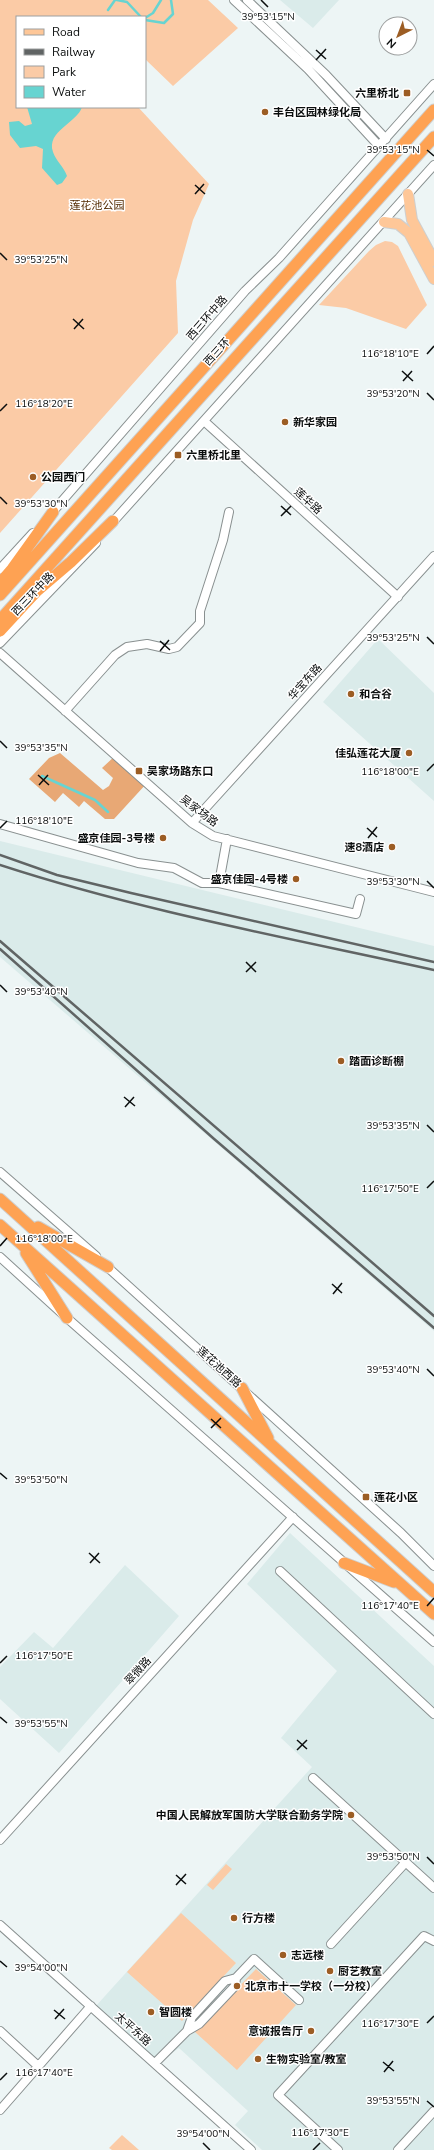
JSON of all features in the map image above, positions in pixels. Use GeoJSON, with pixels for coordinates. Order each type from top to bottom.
{"type":"FeatureCollection","features":[{"type":"Feature","properties":{"kind":"highway","name":"西三环"},"geometry":{"type":"LineString","coordinates":[[0,595],[434,110]]}},
{"type":"Feature","properties":{"kind":"highway","name":"西三环"},"geometry":{"type":"LineString","coordinates":[[0,620],[434,137]]}},
{"type":"Feature","properties":{"kind":"highway"},"geometry":{"type":"LineString","coordinates":[[0,583],[12,570],[53,512]]}},
{"type":"Feature","properties":{"kind":"highway"},"geometry":{"type":"LineString","coordinates":[[0,631],[38,591],[71,562],[113,521]]}},
{"type":"Feature","properties":{"kind":"highway","name":"莲花池西路"},"geometry":{"type":"LineString","coordinates":[[0,1199],[434,1592]]}},
{"type":"Feature","properties":{"kind":"highway"},"geometry":{"type":"LineString","coordinates":[[19,1216],[108,1267]]}},
{"type":"Feature","properties":{"kind":"highway"},"geometry":{"type":"LineString","coordinates":[[0,1225],[434,1614]]}},
{"type":"Feature","properties":{"kind":"highway"},"geometry":{"type":"LineString","coordinates":[[19,1242],[67,1318]]}},
{"type":"Feature","properties":{"kind":"highway"},"geometry":{"type":"LineString","coordinates":[[242,1388],[272,1445]]}},
{"type":"Feature","properties":{"kind":"highway"},"geometry":{"type":"LineString","coordinates":[[344,1563],[401,1585]]}},
{"type":"Feature","properties":{"kind":"highway"},"geometry":{"type":"LineString","coordinates":[[413,1573],[434,1584]]}},
{"type":"Feature","properties":{"kind":"main road"},"geometry":{"type":"LineString","coordinates":[[408,194],[412,220],[434,261]]}},
{"type":"Feature","properties":{"kind":"main road"},"geometry":{"type":"LineString","coordinates":[[384,222],[398,224],[409,234],[434,279]]}},
{"type":"Feature","properties":{"kind":"street"},"geometry":{"type":"LineString","coordinates":[[234,0],[312,74],[379,146]]}},
{"type":"Feature","properties":{"kind":"street"},"geometry":{"type":"LineString","coordinates":[[247,0],[326,75],[386,139]]}},
{"type":"Feature","properties":{"kind":"street","name":"西三环中路"},"geometry":{"type":"LineString","coordinates":[[0,569],[53,512],[245,291],[279,258],[434,84]]}},
{"type":"Feature","properties":{"kind":"street","name":"西三环中路"},"geometry":{"type":"LineString","coordinates":[[0,644],[91,550],[113,521],[434,166]]}},
{"type":"Feature","properties":{"kind":"street","name":"莲华路"},"geometry":{"type":"LineString","coordinates":[[204,421],[398,597]]}},
{"type":"Feature","properties":{"kind":"street"},"geometry":{"type":"LineString","coordinates":[[65,711],[115,655],[127,647],[147,644],[169,649],[177,647],[197,627],[200,623],[200,611],[223,540],[229,512]]}},
{"type":"Feature","properties":{"kind":"street","name":"华宝东路"},"geometry":{"type":"LineString","coordinates":[[192,823],[434,556]]}},
{"type":"Feature","properties":{"kind":"street","name":"吴家场路"},"geometry":{"type":"LineString","coordinates":[[0,653],[192,823],[213,836],[434,892]]}},
{"type":"Feature","properties":{"kind":"street"},"geometry":{"type":"LineString","coordinates":[[0,824],[138,863],[174,868],[202,883],[219,883],[356,914],[360,899]]}},
{"type":"Feature","properties":{"kind":"street"},"geometry":{"type":"LineString","coordinates":[[219,883],[227,839]]}},
{"type":"Feature","properties":{"kind":"street","name":"莲花池西路"},"geometry":{"type":"LineString","coordinates":[[0,1172],[242,1388],[401,1533],[434,1566]]}},
{"type":"Feature","properties":{"kind":"street"},"geometry":{"type":"LineString","coordinates":[[0,1257],[434,1642]]}},
{"type":"Feature","properties":{"kind":"street","name":"翠微路"},"geometry":{"type":"LineString","coordinates":[[0,1840],[293,1517]]}},
{"type":"Feature","properties":{"kind":"street"},"geometry":{"type":"LineString","coordinates":[[280,1571],[434,1714]]}},
{"type":"Feature","properties":{"kind":"street"},"geometry":{"type":"LineString","coordinates":[[313,1778],[434,1888]]}},
{"type":"Feature","properties":{"kind":"street"},"geometry":{"type":"LineString","coordinates":[[331,1944],[406,1862]]}},
{"type":"Feature","properties":{"kind":"street","name":"太平东路"},"geometry":{"type":"LineString","coordinates":[[0,1925],[250,2150]]}},
{"type":"Feature","properties":{"kind":"street"},"geometry":{"type":"LineString","coordinates":[[338,2150],[278,2095],[424,1936],[434,1942]]}},
{"type":"Feature","properties":{"kind":"street"},"geometry":{"type":"LineString","coordinates":[[155,2064],[187,2030],[195,2014],[228,1979],[236,1978],[254,1959],[299,2000]]}},
{"type":"Feature","properties":{"kind":"street"},"geometry":{"type":"LineString","coordinates":[[0,2110],[91,2006]]}},
{"type":"Feature","properties":{"kind":"street"},"geometry":{"type":"LineString","coordinates":[[0,2031],[38,2066]]}},
{"type":"Feature","properties":{"kind":"street"},"geometry":{"type":"LineString","coordinates":[[398,2150],[434,2111]]}},
{"type":"Feature","properties":{"kind":"shaded area"},"geometry":{"type":"Polygon","coordinates":[[[280,0],[339,0],[313,28],[280,0]]]}},
{"type":"Feature","properties":{"kind":"shaded area","name":"佳弘莲花大厦"},"geometry":{"type":"Polygon","coordinates":[[[378,639],[434,693],[434,801],[323,702],[378,639]]]}},
{"type":"Feature","properties":{"kind":"shaded area"},"geometry":{"type":"Polygon","coordinates":[[[60,753],[103,790],[109,786],[113,778],[102,768],[116,755],[147,783],[114,819],[105,819],[84,801],[79,807],[63,793],[55,802],[29,779],[49,758],[60,753]]]}},
{"type":"Feature","properties":{"kind":"shaded area"},"geometry":{"type":"Polygon","coordinates":[[[0,841],[434,946],[434,1331],[0,957],[0,841]]]}},
{"type":"Feature","properties":{"kind":"shaded area","name":"中国人民解放军国防大学联合勤务学院"},"geometry":{"type":"Polygon","coordinates":[[[290,1533],[434,1666],[434,2150],[262,2150],[235,2125],[248,2111],[179,2048],[158,2063],[123,2032],[126,2028],[120,2023],[117,2026],[95,2007],[312,1767],[281,1738],[337,1671],[247,1584],[290,1533]]]}},
{"type":"Feature","properties":{"kind":"shaded area"},"geometry":{"type":"Polygon","coordinates":[[[125,1565],[179,1616],[59,1753],[0,1699],[0,1667],[34,1632],[53,1648],[125,1565]]]}},
{"type":"Feature","properties":{"kind":"green space","name":"莲花池公园"},"geometry":{"type":"Polygon","coordinates":[[[0,0],[208,0],[238,28],[173,86],[146,60],[146,16],[16,16],[16,108],[139,108],[209,184],[193,220],[176,281],[178,333],[0,533],[0,0]]]}},
{"type":"Feature","properties":{"kind":"green space"},"geometry":{"type":"Polygon","coordinates":[[[385,241],[392,242],[398,246],[427,305],[406,329],[346,308],[319,305],[369,251],[376,245],[385,241]]]}},
{"type":"Feature","properties":{"kind":"green space"},"geometry":{"type":"Polygon","coordinates":[[[226,1864],[232,1869],[213,1890],[207,1885],[226,1864]]]}},
{"type":"Feature","properties":{"kind":"green space"},"geometry":{"type":"Polygon","coordinates":[[[181,1913],[236,1963],[182,2021],[127,1972],[181,1913]]]}},
{"type":"Feature","properties":{"kind":"green space"},"geometry":{"type":"Polygon","coordinates":[[[256,1969],[296,2005],[237,2070],[195,2032],[256,1969]]]}},
{"type":"Feature","properties":{"kind":"green space"},"geometry":{"type":"Polygon","coordinates":[[[122,2135],[139,2150],[112,2150],[109,2148],[122,2135]]]}},
{"type":"Feature","properties":{"kind":"water"},"geometry":{"type":"Polygon","coordinates":[[[27,108],[82,108],[79,113],[54,138],[52,145],[54,155],[67,176],[62,183],[57,185],[42,168],[43,149],[36,146],[20,148],[10,135],[9,122],[19,121],[25,126],[32,124],[27,108]]]}},
{"type":"Feature","properties":{"kind":"waterway"},"geometry":{"type":"LineString","coordinates":[[108,10],[115,0]]}},
{"type":"Feature","properties":{"kind":"waterway"},"geometry":{"type":"LineString","coordinates":[[117,0],[127,2],[140,16]]}},
{"type":"Feature","properties":{"kind":"waterway"},"geometry":{"type":"LineString","coordinates":[[146,17],[153,13],[161,0]]}},
{"type":"Feature","properties":{"kind":"waterway"},"geometry":{"type":"LineString","coordinates":[[146,20],[164,23],[173,14],[171,0]]}},
{"type":"Feature","properties":{"kind":"waterway"},"geometry":{"type":"LineString","coordinates":[[42,776],[95,800],[108,812]]}},
{"type":"Feature","properties":{"kind":"railway"},"geometry":{"type":"LineString","coordinates":[[0,855],[57,875],[434,962]]}},
{"type":"Feature","properties":{"kind":"railway"},"geometry":{"type":"LineString","coordinates":[[0,865],[161,910],[434,970]]}},
{"type":"Feature","properties":{"kind":"railway"},"geometry":{"type":"LineString","coordinates":[[0,941],[434,1316]]}},
{"type":"Feature","properties":{"kind":"railway"},"geometry":{"type":"LineString","coordinates":[[0,949],[213,1138],[434,1328]]}},
{"type":"Feature","properties":{"kind":"place","name":"六里桥北"},"geometry":{"type":"Point","coordinates":[407,93]}},
{"type":"Feature","properties":{"kind":"place","name":"丰台区园林绿化局"},"geometry":{"type":"Point","coordinates":[265,112]}},
{"type":"Feature","properties":{"kind":"place","name":"新华家园"},"geometry":{"type":"Point","coordinates":[285,422]}},
{"type":"Feature","properties":{"kind":"place","name":"六里桥北里"},"geometry":{"type":"Point","coordinates":[178,455]}},
{"type":"Feature","properties":{"kind":"place","name":"公园西门"},"geometry":{"type":"Point","coordinates":[33,477]}},
{"type":"Feature","properties":{"kind":"place","name":"和合谷"},"geometry":{"type":"Point","coordinates":[351,694]}},
{"type":"Feature","properties":{"kind":"place","name":"佳弘莲花大厦"},"geometry":{"type":"Point","coordinates":[409,753]}},
{"type":"Feature","properties":{"kind":"place","name":"吴家场路东口"},"geometry":{"type":"Point","coordinates":[139,771]}},
{"type":"Feature","properties":{"kind":"place","name":"盛京佳园-3号楼"},"geometry":{"type":"Point","coordinates":[163,838]}},
{"type":"Feature","properties":{"kind":"place","name":"速8酒店"},"geometry":{"type":"Point","coordinates":[392,847]}},
{"type":"Feature","properties":{"kind":"place","name":"盛京佳园-4号楼"},"geometry":{"type":"Point","coordinates":[296,879]}},
{"type":"Feature","properties":{"kind":"place","name":"踏面诊断棚"},"geometry":{"type":"Point","coordinates":[341,1061]}},
{"type":"Feature","properties":{"kind":"place","name":"莲花小区"},"geometry":{"type":"Point","coordinates":[366,1497]}},
{"type":"Feature","properties":{"kind":"place","name":"中国人民解放军国防大学联合勤务学院"},"geometry":{"type":"Point","coordinates":[351,1815]}},
{"type":"Feature","properties":{"kind":"place","name":"行方楼"},"geometry":{"type":"Point","coordinates":[234,1918]}},
{"type":"Feature","properties":{"kind":"place","name":"志远楼"},"geometry":{"type":"Point","coordinates":[283,1955]}},
{"type":"Feature","properties":{"kind":"place","name":"厨艺教室"},"geometry":{"type":"Point","coordinates":[330,1971]}},
{"type":"Feature","properties":{"kind":"place","name":"北京市十一学校（一分校）"},"geometry":{"type":"Point","coordinates":[237,1986]}},
{"type":"Feature","properties":{"kind":"place","name":"智圆楼"},"geometry":{"type":"Point","coordinates":[151,2012]}},
{"type":"Feature","properties":{"kind":"place","name":"意诚报告厅"},"geometry":{"type":"Point","coordinates":[311,2031]}},
{"type":"Feature","properties":{"kind":"place","name":"生物实验室/教室"},"geometry":{"type":"Point","coordinates":[258,2059]}}]}
